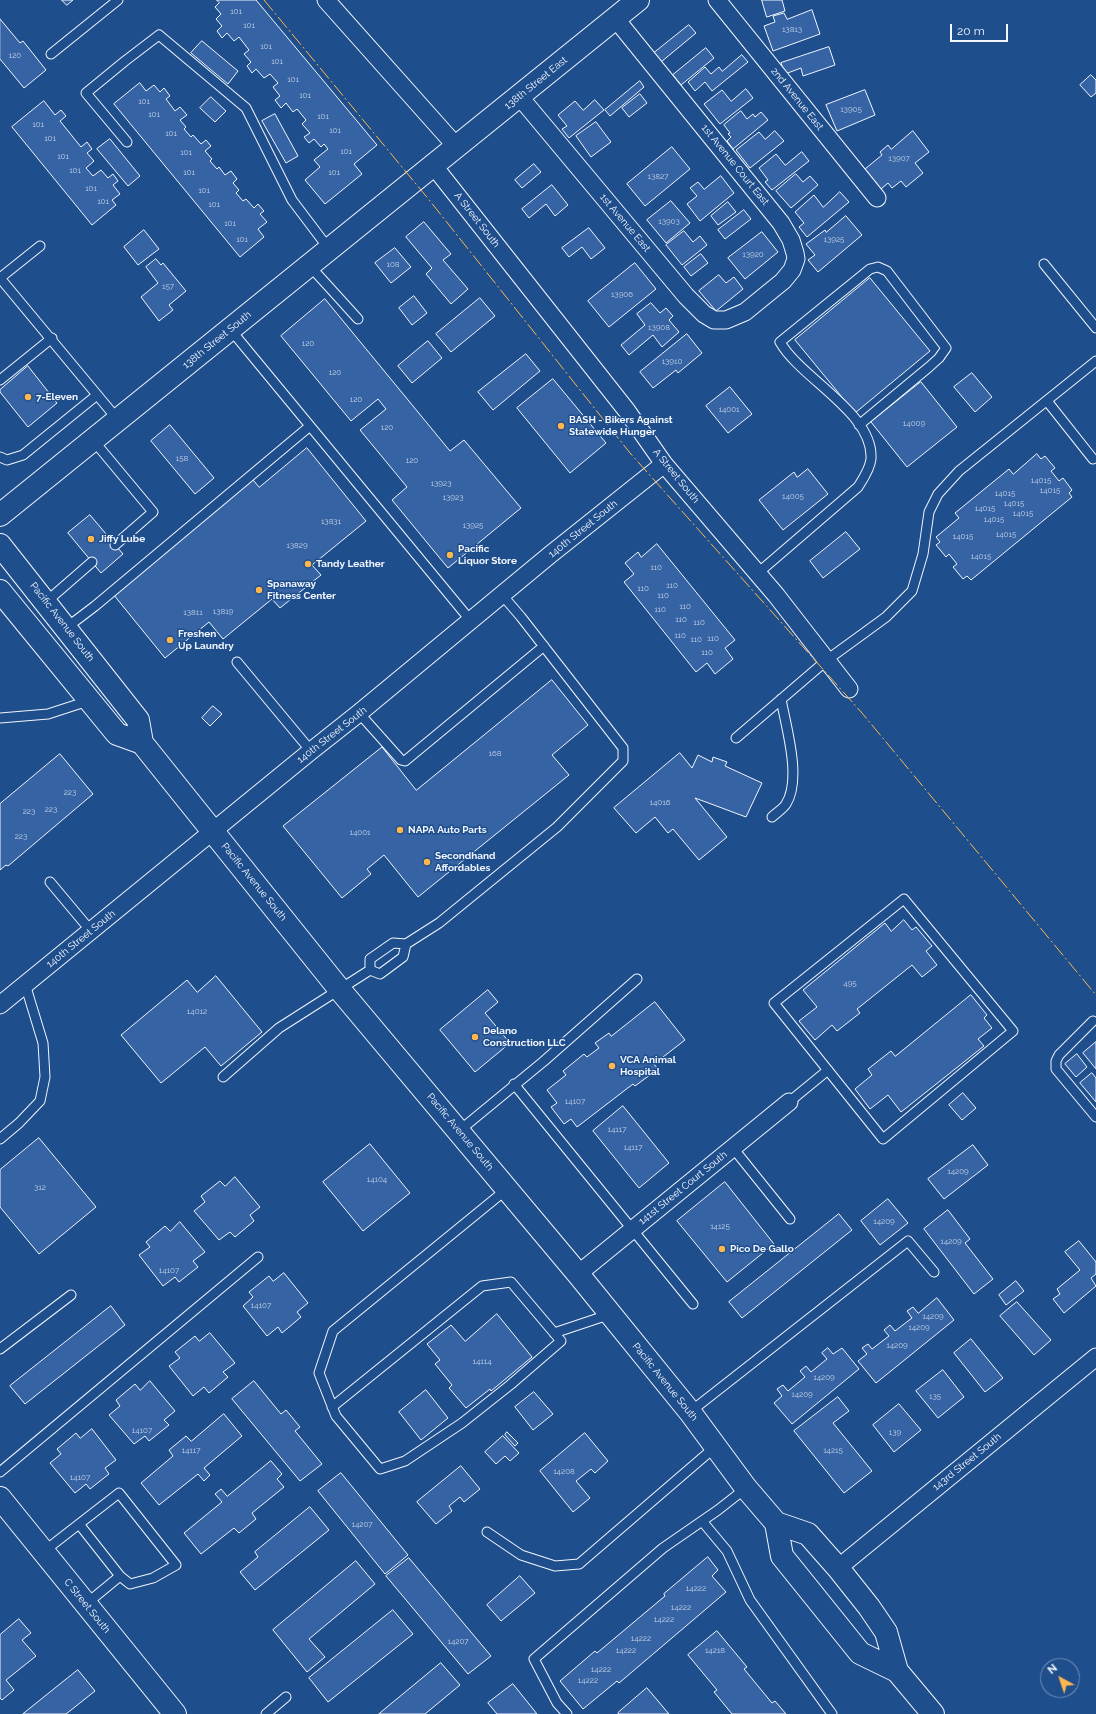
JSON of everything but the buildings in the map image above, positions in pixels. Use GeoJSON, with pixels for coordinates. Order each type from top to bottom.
{"type":"FeatureCollection","features":[{"type":"Feature","properties":{"kind":"main road","name":"138th Street East"},"geometry":{"type":"LineString","coordinates":[[433,164],[638,0]]}},
{"type":"Feature","properties":{"kind":"main road","name":"138th Street South"},"geometry":{"type":"LineString","coordinates":[[0,515],[433,164]]}},
{"type":"Feature","properties":{"kind":"main road","name":"Pacific Avenue South"},"geometry":{"type":"LineString","coordinates":[[0,545],[138,720],[142,743],[340,990],[611,1314],[690,1412],[746,1488],[776,1523]]}},
{"type":"Feature","properties":{"kind":"main road"},"geometry":{"type":"LineString","coordinates":[[0,591],[88,701],[117,734],[142,743]]}},
{"type":"Feature","properties":{"kind":"main road","name":"C Street South"},"geometry":{"type":"LineString","coordinates":[[0,1498],[86,1604],[170,1712]]}},
{"type":"Feature","properties":{"kind":"main road"},"geometry":{"type":"LineString","coordinates":[[897,1671],[886,1632],[869,1607],[838,1568],[808,1534],[776,1523],[782,1556],[860,1653],[897,1671],[933,1714]]}},
{"type":"Feature","properties":{"kind":"street"},"geometry":{"type":"LineString","coordinates":[[326,0],[456,146]]}},
{"type":"Feature","properties":{"kind":"street","name":"2nd Avenue East"},"geometry":{"type":"LineString","coordinates":[[718,0],[877,198]]}},
{"type":"Feature","properties":{"kind":"street","name":"1st Avenue Court East"},"geometry":{"type":"LineString","coordinates":[[615,18],[774,212],[791,240],[796,258],[789,276],[745,312]]}},
{"type":"Feature","properties":{"kind":"street","name":"1st Avenue East"},"geometry":{"type":"LineString","coordinates":[[519,96],[696,307],[709,318],[714,320],[726,320],[745,312]]}},
{"type":"Feature","properties":{"kind":"street","name":"A Street South"},"geometry":{"type":"LineString","coordinates":[[433,164],[627,411],[664,464],[758,573],[850,689]]}},
{"type":"Feature","properties":{"kind":"street","name":"140th Street South"},"geometry":{"type":"LineString","coordinates":[[0,1005],[503,596],[551,554],[664,464]]}},
{"type":"Feature","properties":{"kind":"street","name":"141st Street Court South"},"geometry":{"type":"LineString","coordinates":[[578,1274],[788,1102]]}},
{"type":"Feature","properties":{"kind":"street","name":"143rd Street South"},"geometry":{"type":"LineString","coordinates":[[838,1568],[1096,1357]]}},
{"type":"Feature","properties":{"kind":"lane"},"geometry":{"type":"LineString","coordinates":[[51,54],[118,0]]}},
{"type":"Feature","properties":{"kind":"lane"},"geometry":{"type":"LineString","coordinates":[[127,142],[86,93],[125,60],[159,35],[246,108],[292,200],[330,249]]}},
{"type":"Feature","properties":{"kind":"lane"},"geometry":{"type":"LineString","coordinates":[[40,246],[0,278],[52,338],[118,420]]}},
{"type":"Feature","properties":{"kind":"lane"},"geometry":{"type":"LineString","coordinates":[[1044,264],[1096,328]]}},
{"type":"Feature","properties":{"kind":"lane"},"geometry":{"type":"LineString","coordinates":[[310,265],[358,319]]}},
{"type":"Feature","properties":{"kind":"lane"},"geometry":{"type":"LineString","coordinates":[[758,573],[858,487],[867,472],[871,461],[870,444],[859,425],[850,413],[783,348],[780,342],[870,270],[878,267],[887,271],[946,348],[929,367],[859,425]]}},
{"type":"Feature","properties":{"kind":"lane"},"geometry":{"type":"LineString","coordinates":[[230,329],[471,621]]}},
{"type":"Feature","properties":{"kind":"lane"},"geometry":{"type":"LineString","coordinates":[[0,380],[52,338]]}},
{"type":"Feature","properties":{"kind":"lane"},"geometry":{"type":"LineString","coordinates":[[736,738],[827,660],[886,617],[912,591],[923,554],[929,512],[938,494],[959,471],[1096,361]]}},
{"type":"Feature","properties":{"kind":"lane"},"geometry":{"type":"LineString","coordinates":[[0,457],[7,460],[23,455],[97,395]]}},
{"type":"Feature","properties":{"kind":"lane"},"geometry":{"type":"LineString","coordinates":[[1047,401],[1093,459]]}},
{"type":"Feature","properties":{"kind":"lane"},"geometry":{"type":"LineString","coordinates":[[66,628],[95,606],[310,426]]}},
{"type":"Feature","properties":{"kind":"lane"},"geometry":{"type":"LineString","coordinates":[[93,440],[153,512],[115,545]]}},
{"type":"Feature","properties":{"kind":"lane"},"geometry":{"type":"LineString","coordinates":[[46,602],[92,562]]}},
{"type":"Feature","properties":{"kind":"lane"},"geometry":{"type":"LineString","coordinates":[[370,970],[370,959],[393,943],[406,944],[440,922],[557,827],[623,761],[623,748],[503,596]]}},
{"type":"Feature","properties":{"kind":"lane"},"geometry":{"type":"LineString","coordinates":[[359,713],[401,760],[405,761],[544,646]]}},
{"type":"Feature","properties":{"kind":"lane"},"geometry":{"type":"LineString","coordinates":[[237,662],[312,751]]}},
{"type":"Feature","properties":{"kind":"lane"},"geometry":{"type":"LineString","coordinates":[[772,817],[786,804],[793,783],[794,767],[781,699]]}},
{"type":"Feature","properties":{"kind":"lane"},"geometry":{"type":"LineString","coordinates":[[0,718],[48,714],[88,701]]}},
{"type":"Feature","properties":{"kind":"lane"},"geometry":{"type":"LineString","coordinates":[[50,882],[91,931]]}},
{"type":"Feature","properties":{"kind":"lane"},"geometry":{"type":"LineString","coordinates":[[904,899],[1013,1031],[883,1139],[828,1070],[774,1003],[904,899]]}},
{"type":"Feature","properties":{"kind":"lane"},"geometry":{"type":"LineString","coordinates":[[370,970],[380,974],[403,957],[406,944]]}},
{"type":"Feature","properties":{"kind":"lane"},"geometry":{"type":"LineString","coordinates":[[223,1077],[279,1028],[370,970]]}},
{"type":"Feature","properties":{"kind":"lane"},"geometry":{"type":"LineString","coordinates":[[459,1131],[637,979]]}},
{"type":"Feature","properties":{"kind":"lane"},"geometry":{"type":"LineString","coordinates":[[0,1140],[40,1101],[45,1077],[43,1043],[25,984]]}},
{"type":"Feature","properties":{"kind":"lane"},"geometry":{"type":"LineString","coordinates":[[1093,1021],[1059,1055],[1056,1061],[1056,1069],[1096,1117]]}},
{"type":"Feature","properties":{"kind":"lane"},"geometry":{"type":"LineString","coordinates":[[788,1102],[828,1070]]}},
{"type":"Feature","properties":{"kind":"lane"},"geometry":{"type":"LineString","coordinates":[[514,1084],[693,1304]]}},
{"type":"Feature","properties":{"kind":"lane"},"geometry":{"type":"LineString","coordinates":[[733,1148],[790,1219]]}},
{"type":"Feature","properties":{"kind":"lane"},"geometry":{"type":"LineString","coordinates":[[332,1407],[482,1286],[511,1282],[561,1341],[510,1385],[462,1423],[406,1461],[380,1469],[336,1416],[332,1407],[319,1373],[333,1331],[507,1189]]}},
{"type":"Feature","properties":{"kind":"lane"},"geometry":{"type":"LineString","coordinates":[[690,1412],[908,1241],[934,1272]]}},
{"type":"Feature","properties":{"kind":"lane"},"geometry":{"type":"LineString","coordinates":[[0,1472],[258,1257]]}},
{"type":"Feature","properties":{"kind":"lane"},"geometry":{"type":"LineString","coordinates":[[0,1349],[71,1295]]}},
{"type":"Feature","properties":{"kind":"lane"},"geometry":{"type":"LineString","coordinates":[[554,1333],[611,1314]]}},
{"type":"Feature","properties":{"kind":"lane"},"geometry":{"type":"LineString","coordinates":[[487,1532],[521,1555],[555,1566],[579,1564],[715,1447]]}},
{"type":"Feature","properties":{"kind":"lane"},"geometry":{"type":"LineString","coordinates":[[567,1714],[557,1703],[534,1659],[663,1548],[746,1488]]}},
{"type":"Feature","properties":{"kind":"lane"},"geometry":{"type":"LineString","coordinates":[[43,1552],[79,1524],[119,1493],[176,1565],[153,1578],[130,1584],[120,1576],[79,1524]]}},
{"type":"Feature","properties":{"kind":"lane"},"geometry":{"type":"LineString","coordinates":[[702,1521],[727,1551],[750,1600],[832,1714]]}},
{"type":"Feature","properties":{"kind":"lane"},"geometry":{"type":"LineString","coordinates":[[86,1604],[120,1576]]}},
{"type":"Feature","properties":{"kind":"lane"},"geometry":{"type":"LineString","coordinates":[[266,1714],[286,1697]]}},
{"type":"Feature","properties":{"kind":"power"},"geometry":{"type":"LineString","coordinates":[[264,0],[430,201],[630,453],[862,713],[1096,995]]}},
{"type":"Feature","properties":{"kind":"place","name":"7-Eleven"},"geometry":{"type":"Point","coordinates":[28,397]}},
{"type":"Feature","properties":{"kind":"place","name":"BASH - Bikers Against Statewide Hunger"},"geometry":{"type":"Point","coordinates":[561,426]}},
{"type":"Feature","properties":{"kind":"place","name":"Jiffy Lube"},"geometry":{"type":"Point","coordinates":[91,539]}},
{"type":"Feature","properties":{"kind":"place","name":"Pacific Liquor Store"},"geometry":{"type":"Point","coordinates":[450,555]}},
{"type":"Feature","properties":{"kind":"place","name":"Tandy Leather"},"geometry":{"type":"Point","coordinates":[308,564]}},
{"type":"Feature","properties":{"kind":"place","name":"Spanaway Fitness Center"},"geometry":{"type":"Point","coordinates":[259,590]}},
{"type":"Feature","properties":{"kind":"place","name":"Freshen Up Laundry"},"geometry":{"type":"Point","coordinates":[170,640]}},
{"type":"Feature","properties":{"kind":"place","name":"NAPA Auto Parts"},"geometry":{"type":"Point","coordinates":[400,830]}},
{"type":"Feature","properties":{"kind":"place","name":"Secondhand Affordables"},"geometry":{"type":"Point","coordinates":[427,862]}},
{"type":"Feature","properties":{"kind":"place","name":"Delano Construction LLC"},"geometry":{"type":"Point","coordinates":[475,1037]}},
{"type":"Feature","properties":{"kind":"place","name":"VCA Animal Hospital"},"geometry":{"type":"Point","coordinates":[612,1066]}},
{"type":"Feature","properties":{"kind":"place","name":"Pico De Gallo"},"geometry":{"type":"Point","coordinates":[722,1249]}}]}
